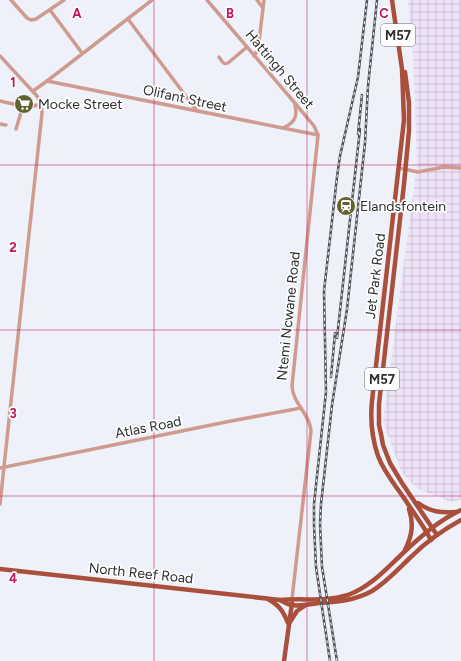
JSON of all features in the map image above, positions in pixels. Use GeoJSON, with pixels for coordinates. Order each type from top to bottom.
{"type":"FeatureCollection","features":[{"type":"Feature","properties":{"kind":"main road","name":"Jet Park Road"},"geometry":{"type":"LineString","coordinates":[[394,0],[402,69],[404,120],[370,417],[378,456],[384,469],[431,540]]}},
{"type":"Feature","properties":{"kind":"main road","name":"Jet Park Road"},"geometry":{"type":"LineString","coordinates":[[394,0],[405,67],[409,103],[409,131],[379,413],[383,445],[388,458],[396,474],[437,535]]}},
{"type":"Feature","properties":{"kind":"main road"},"geometry":{"type":"LineString","coordinates":[[414,501],[427,509],[436,512],[444,513],[460,511]]}},
{"type":"Feature","properties":{"kind":"main road"},"geometry":{"type":"LineString","coordinates":[[403,553],[409,541],[412,530],[412,521],[408,505]]}},
{"type":"Feature","properties":{"kind":"main road"},"geometry":{"type":"LineString","coordinates":[[433,528],[460,511]]}},
{"type":"Feature","properties":{"kind":"main road"},"geometry":{"type":"LineString","coordinates":[[437,535],[461,520]]}},
{"type":"Feature","properties":{"kind":"main road","name":"North Reef Road"},"geometry":{"type":"LineString","coordinates":[[338,599],[364,588],[433,528]]}},
{"type":"Feature","properties":{"kind":"main road","name":"North Reef Road"},"geometry":{"type":"LineString","coordinates":[[280,600],[292,605],[356,598],[384,583],[414,554],[437,535]]}},
{"type":"Feature","properties":{"kind":"main road","name":"North Reef Road"},"geometry":{"type":"LineString","coordinates":[[0,569],[280,600],[292,599],[309,603]]}},
{"type":"Feature","properties":{"kind":"main road"},"geometry":{"type":"LineString","coordinates":[[265,598],[280,608],[289,625]]}},
{"type":"Feature","properties":{"kind":"main road","name":"Ntemi Ncwane Road"},"geometry":{"type":"LineString","coordinates":[[284,661],[292,599]]}},
{"type":"Feature","properties":{"kind":"main road"},"geometry":{"type":"LineString","coordinates":[[289,625],[297,611],[309,603]]}},
{"type":"Feature","properties":{"kind":"street"},"geometry":{"type":"LineString","coordinates":[[10,0],[27,18],[31,20],[36,19],[64,0]]}},
{"type":"Feature","properties":{"kind":"street"},"geometry":{"type":"LineString","coordinates":[[33,91],[152,0]]}},
{"type":"Feature","properties":{"kind":"street","name":"Hattingh Street"},"geometry":{"type":"LineString","coordinates":[[207,0],[314,126],[318,135]]}},
{"type":"Feature","properties":{"kind":"street"},"geometry":{"type":"LineString","coordinates":[[257,0],[263,8]]}},
{"type":"Feature","properties":{"kind":"street"},"geometry":{"type":"LineString","coordinates":[[254,56],[258,50],[264,0]]}},
{"type":"Feature","properties":{"kind":"street"},"geometry":{"type":"LineString","coordinates":[[50,10],[82,53]]}},
{"type":"Feature","properties":{"kind":"street"},"geometry":{"type":"LineString","coordinates":[[128,18],[198,111]]}},
{"type":"Feature","properties":{"kind":"street"},"geometry":{"type":"LineString","coordinates":[[219,57],[224,64],[228,63],[247,47]]}},
{"type":"Feature","properties":{"kind":"street"},"geometry":{"type":"LineString","coordinates":[[0,56],[37,96],[41,104],[42,113],[2,468],[0,504]]}},
{"type":"Feature","properties":{"kind":"street","name":"Olifant Street"},"geometry":{"type":"LineString","coordinates":[[47,81],[318,135]]}},
{"type":"Feature","properties":{"kind":"street"},"geometry":{"type":"LineString","coordinates":[[0,101],[23,106],[34,106],[41,104]]}},
{"type":"Feature","properties":{"kind":"street"},"geometry":{"type":"LineString","coordinates":[[282,129],[292,123],[296,116],[294,102]]}},
{"type":"Feature","properties":{"kind":"street"},"geometry":{"type":"LineString","coordinates":[[16,129],[23,106]]}},
{"type":"Feature","properties":{"kind":"street"},"geometry":{"type":"LineString","coordinates":[[0,124],[6,125]]}},
{"type":"Feature","properties":{"kind":"street","name":"Ntemi Ncwane Road"},"geometry":{"type":"LineString","coordinates":[[292,599],[311,426],[293,394],[292,383],[318,135]]}},
{"type":"Feature","properties":{"kind":"street"},"geometry":{"type":"LineString","coordinates":[[399,168],[418,172],[444,167],[461,168]]}},
{"type":"Feature","properties":{"kind":"street","name":"Atlas Road"},"geometry":{"type":"LineString","coordinates":[[2,468],[301,408]]}},
{"type":"Feature","properties":{"kind":"shaded area"},"geometry":{"type":"Polygon","coordinates":[[[408,0],[461,0],[461,499],[451,502],[416,488],[402,473],[383,422],[417,164],[413,55],[408,0]]]}},
{"type":"Feature","properties":{"kind":"railway"},"geometry":{"type":"LineString","coordinates":[[330,661],[316,567],[314,525],[314,504],[326,392],[324,291],[340,156],[358,77],[367,0]]}},
{"type":"Feature","properties":{"kind":"railway"},"geometry":{"type":"LineString","coordinates":[[337,661],[322,567],[320,524],[321,504],[332,405],[347,309],[365,143],[368,86],[377,0]]}},
{"type":"Feature","properties":{"kind":"railway"},"geometry":{"type":"LineString","coordinates":[[358,134],[362,95]]}},
{"type":"Feature","properties":{"kind":"railway"},"geometry":{"type":"LineString","coordinates":[[337,338],[360,129]]}},
{"type":"Feature","properties":{"kind":"railway"},"geometry":{"type":"LineString","coordinates":[[331,377],[335,333]]}},
{"type":"Feature","properties":{"kind":"place","name":"Mocke Street"},"geometry":{"type":"Point","coordinates":[24,104]}},
{"type":"Feature","properties":{"kind":"place","name":"Elandsfontein"},"geometry":{"type":"Point","coordinates":[346,206]}}]}
